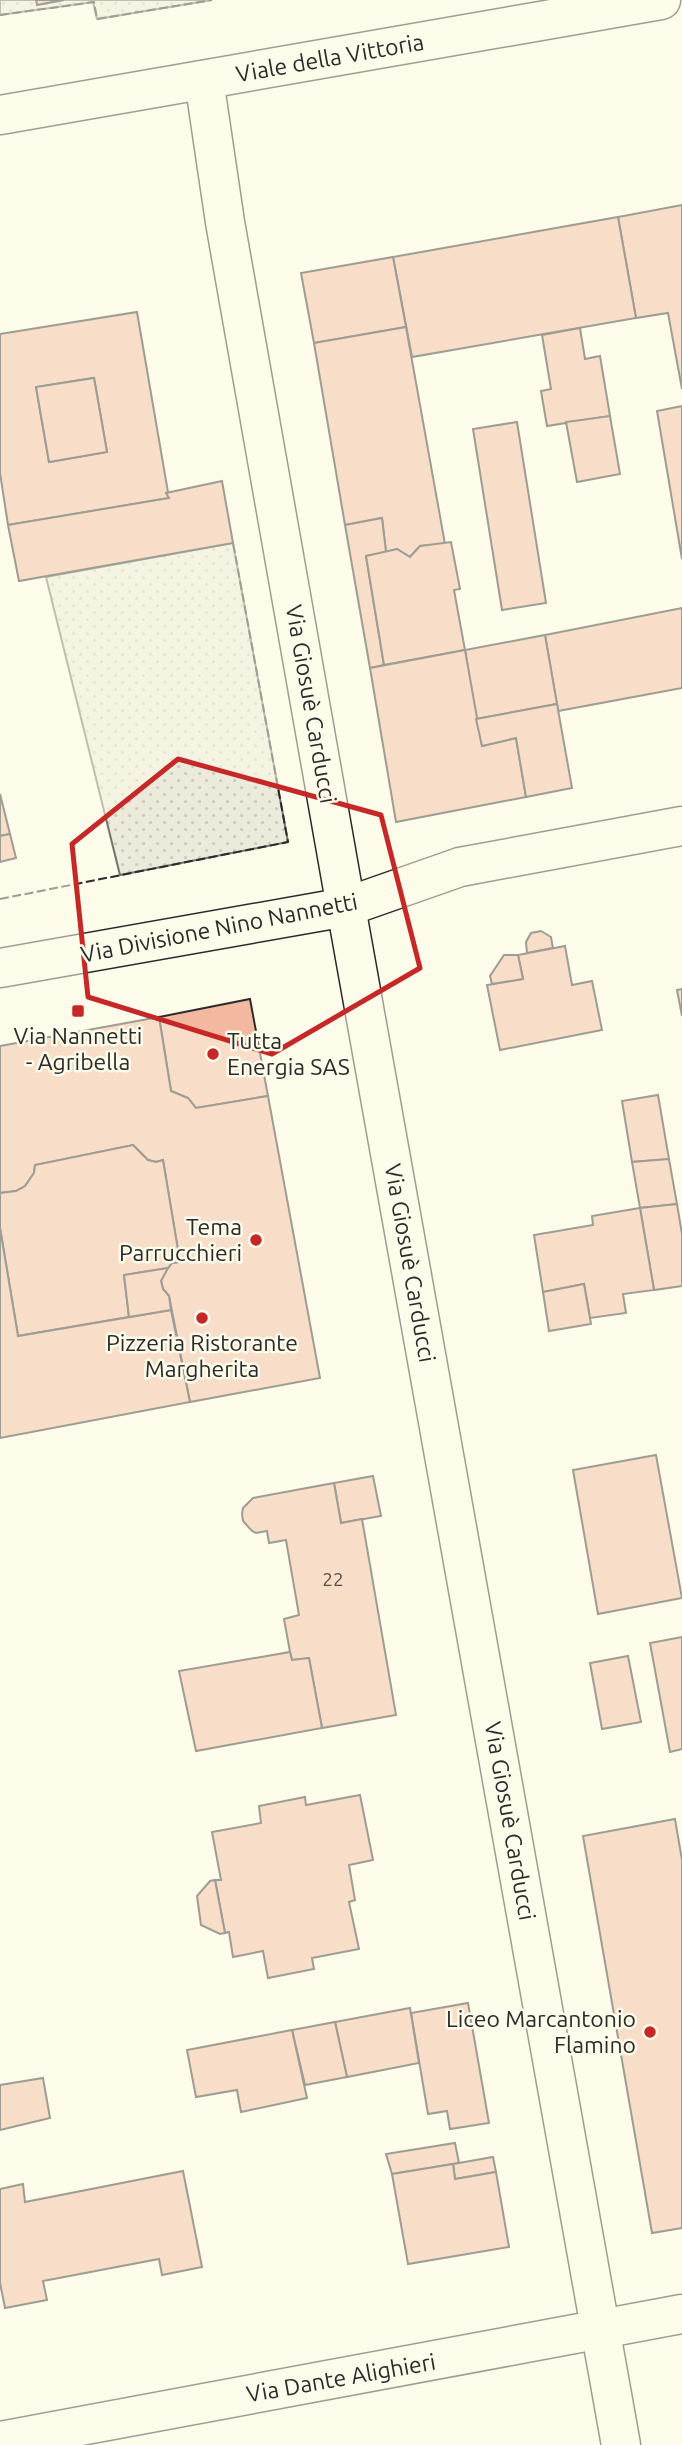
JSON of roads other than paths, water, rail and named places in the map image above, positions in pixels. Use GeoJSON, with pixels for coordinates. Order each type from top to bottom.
{"type":"FeatureCollection","features":[{"type":"Feature","properties":{"kind":"street","name":"Viale della Vittoria"},"geometry":{"type":"LineString","coordinates":[[0,116],[661,0]]}},
{"type":"Feature","properties":{"kind":"street","name":"Via Giosuè Carducci"},"geometry":{"type":"LineString","coordinates":[[204,80],[225,222],[621,2445]]}},
{"type":"Feature","properties":{"kind":"street","name":"Via Divisione Nino Nannetti"},"geometry":{"type":"LineString","coordinates":[[0,968],[346,907],[460,867],[682,826]]}},
{"type":"Feature","properties":{"kind":"street","name":"Via Dante Alighieri"},"geometry":{"type":"LineString","coordinates":[[0,2441],[682,2314]]}},
{"type":"Feature","properties":{"kind":"place","name":"Via Nannetti - Agribella"},"geometry":{"type":"Point","coordinates":[78,1011]}},
{"type":"Feature","properties":{"kind":"place","name":"Tutta Energia SAS"},"geometry":{"type":"Point","coordinates":[213,1054]}},
{"type":"Feature","properties":{"kind":"place","name":"Tema Parrucchieri"},"geometry":{"type":"Point","coordinates":[256,1240]}},
{"type":"Feature","properties":{"kind":"place","name":"Pizzeria Ristorante Margherita"},"geometry":{"type":"Point","coordinates":[202,1318]}},
{"type":"Feature","properties":{"kind":"place","name":"Liceo Marcantonio Flamino"},"geometry":{"type":"Point","coordinates":[650,2032]}}]}
